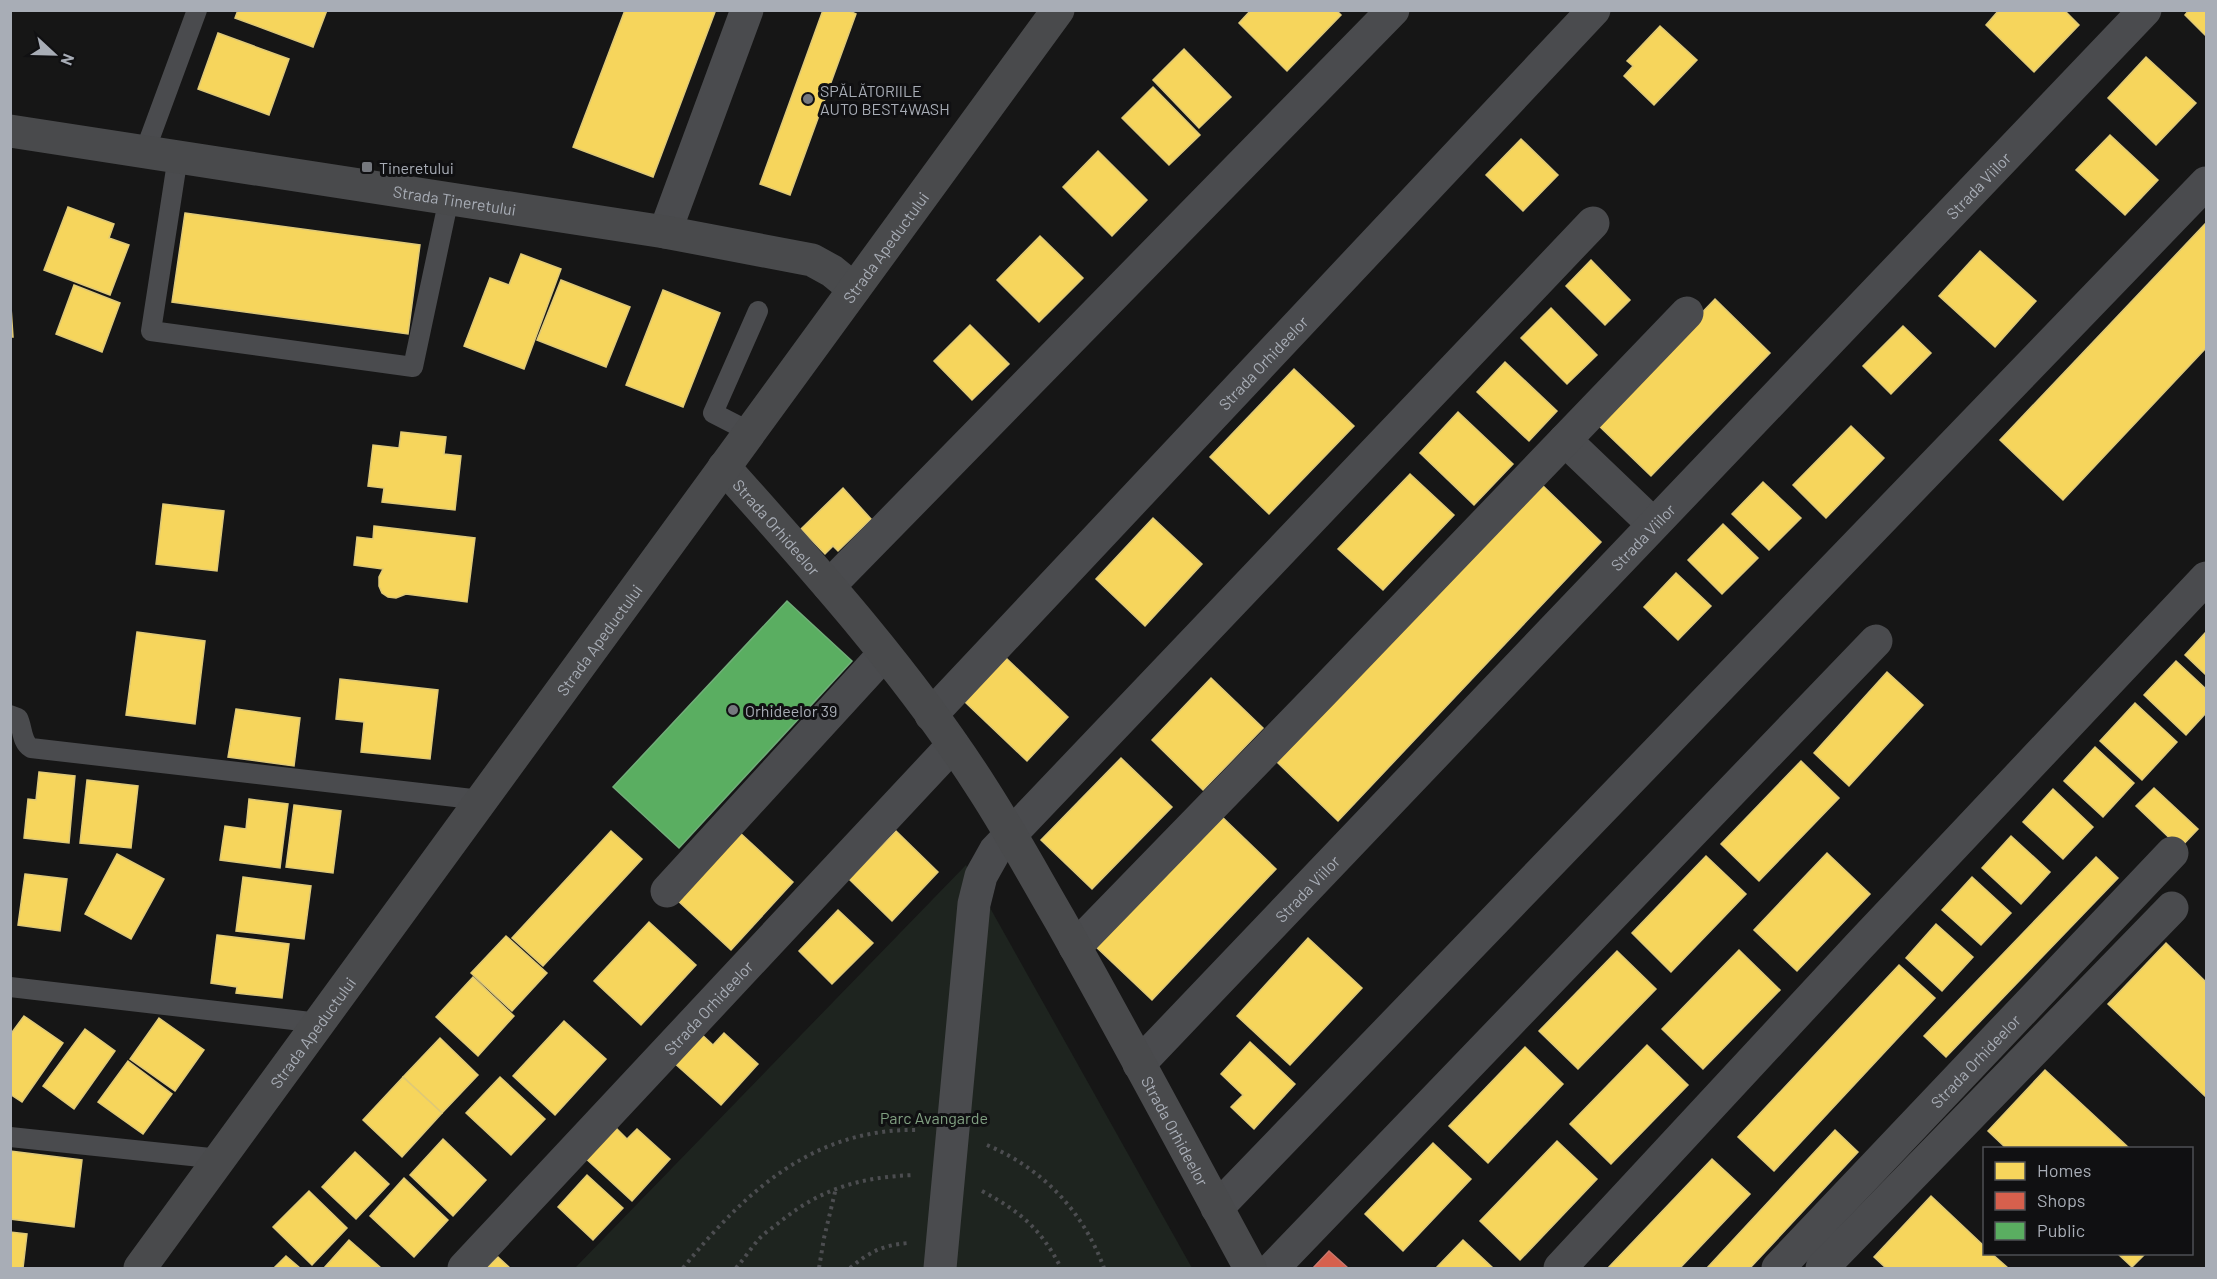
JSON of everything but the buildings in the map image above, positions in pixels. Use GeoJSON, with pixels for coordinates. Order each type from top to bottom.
{"type":"FeatureCollection","features":[{"type":"Feature","properties":{"kind":"street"},"geometry":{"type":"LineString","coordinates":[[665,232],[747,10]]}},
{"type":"Feature","properties":{"kind":"street","name":"Strada Apeductului"},"geometry":{"type":"LineString","coordinates":[[140,1269],[1058,10]]}},
{"type":"Feature","properties":{"kind":"street","name":"Strada Orhideelor"},"geometry":{"type":"LineString","coordinates":[[829,586],[1393,10]]}},
{"type":"Feature","properties":{"kind":"street","name":"Strada Orhideelor"},"geometry":{"type":"LineString","coordinates":[[931,715],[1594,10]]}},
{"type":"Feature","properties":{"kind":"street","name":"Strada Viilor"},"geometry":{"type":"LineString","coordinates":[[1140,1064],[2145,10]]}},
{"type":"Feature","properties":{"kind":"street","name":"Strada Tineretului"},"geometry":{"type":"LineString","coordinates":[[10,131],[665,232],[812,260],[832,271],[854,289]]}},
{"type":"Feature","properties":{"kind":"street"},"geometry":{"type":"LineString","coordinates":[[1217,1208],[2206,183]]}},
{"type":"Feature","properties":{"kind":"street"},"geometry":{"type":"LineString","coordinates":[[941,1256],[974,904],[981,876],[995,851],[1593,223]]}},
{"type":"Feature","properties":{"kind":"street"},"geometry":{"type":"LineString","coordinates":[[1075,947],[1687,313]]}},
{"type":"Feature","properties":{"kind":"street"},"geometry":{"type":"LineString","coordinates":[[1565,440],[1653,524]]}},
{"type":"Feature","properties":{"kind":"street","name":"Strada Orhideelor"},"geometry":{"type":"LineString","coordinates":[[724,467],[829,586],[884,654],[931,715],[983,789],[1075,947],[1250,1269]]}},
{"type":"Feature","properties":{"kind":"street"},"geometry":{"type":"LineString","coordinates":[[1560,1269],[1859,946],[2206,578]]}},
{"type":"Feature","properties":{"kind":"street"},"geometry":{"type":"LineString","coordinates":[[1273,1269],[1876,640]]}},
{"type":"Feature","properties":{"kind":"street"},"geometry":{"type":"LineString","coordinates":[[667,891],[884,654]]}},
{"type":"Feature","properties":{"kind":"street","name":"Strada Orhideelor"},"geometry":{"type":"LineString","coordinates":[[464,1269],[952,745]]}},
{"type":"Feature","properties":{"kind":"street","name":"Strada Orhideelor"},"geometry":{"type":"LineString","coordinates":[[1778,1269],[2172,853]]}},
{"type":"Feature","properties":{"kind":"street"},"geometry":{"type":"LineString","coordinates":[[1822,1269],[2172,908]]}},
{"type":"Feature","properties":{"kind":"lane"},"geometry":{"type":"LineString","coordinates":[[145,151],[197,10]]}},
{"type":"Feature","properties":{"kind":"lane"},"geometry":{"type":"LineString","coordinates":[[178,156],[151,331],[413,367],[449,198]]}},
{"type":"Feature","properties":{"kind":"lane"},"geometry":{"type":"LineString","coordinates":[[750,432],[713,413],[758,311]]}},
{"type":"Feature","properties":{"kind":"lane"},"geometry":{"type":"LineString","coordinates":[[10,715],[18,718],[26,746],[31,748],[481,800]]}},
{"type":"Feature","properties":{"kind":"lane"},"geometry":{"type":"LineString","coordinates":[[10,987],[319,1023]]}},
{"type":"Feature","properties":{"kind":"lane"},"geometry":{"type":"LineString","coordinates":[[10,1137],[220,1160]]}},
{"type":"Feature","properties":{"kind":"path"},"geometry":{"type":"LineString","coordinates":[[683,1269],[716,1228],[751,1194],[787,1167],[849,1137],[883,1131],[917,1130],[979,1142],[1010,1155],[1034,1170],[1055,1188],[1078,1217],[1096,1246],[1104,1269]]}},
{"type":"Feature","properties":{"kind":"path"},"geometry":{"type":"LineString","coordinates":[[736,1269],[761,1237],[798,1207],[859,1180],[916,1175],[958,1181],[1006,1206],[1033,1226],[1050,1247],[1061,1269]]}},
{"type":"Feature","properties":{"kind":"path"},"geometry":{"type":"LineString","coordinates":[[819,1269],[837,1188]]}},
{"type":"Feature","properties":{"kind":"path"},"geometry":{"type":"LineString","coordinates":[[850,1269],[879,1248],[906,1243],[941,1256]]}},
{"type":"Feature","properties":{"kind":"green space","name":"Parc Avangarde"},"geometry":{"type":"Polygon","coordinates":[[[966,865],[1192,1268],[575,1268],[966,865]]]}},
{"type":"Feature","properties":{"kind":"place","name":"SPĂLĂTORIILE AUTO BEST4WASH"},"geometry":{"type":"Point","coordinates":[808,99]}},
{"type":"Feature","properties":{"kind":"place","name":"Tineretului"},"geometry":{"type":"Point","coordinates":[367,167]}},
{"type":"Feature","properties":{"kind":"place","name":"Orhideelor 39"},"geometry":{"type":"Point","coordinates":[733,710]}}]}
